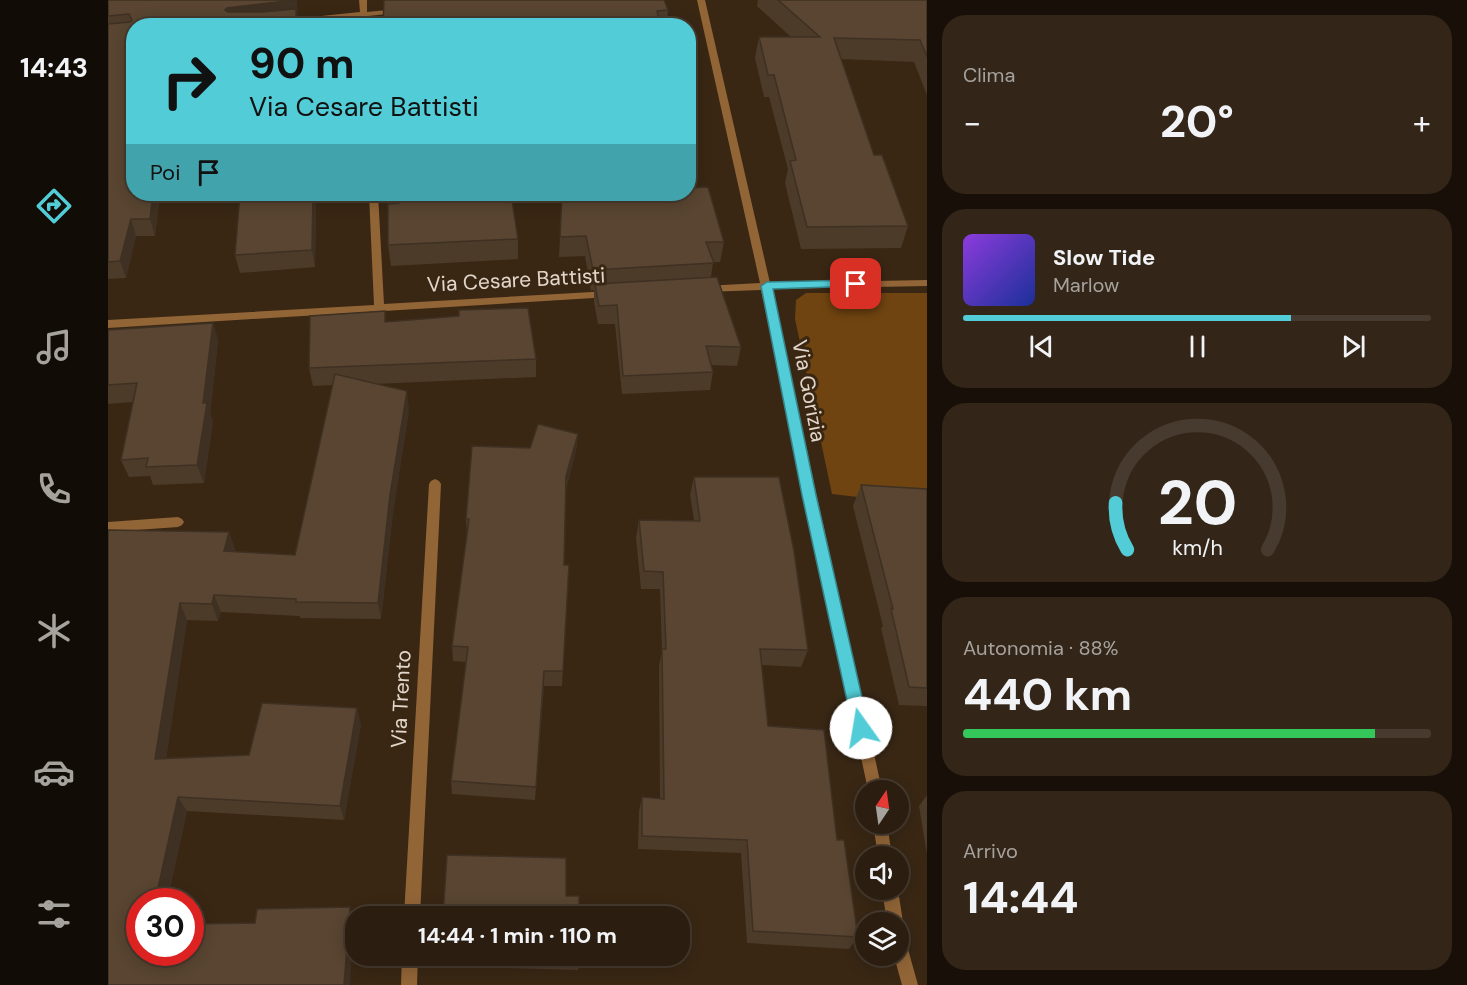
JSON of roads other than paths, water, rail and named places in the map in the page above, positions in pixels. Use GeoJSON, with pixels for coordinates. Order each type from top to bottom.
{"type":"FeatureCollection","features":[{"type":"Feature","properties":{"kind":"street"},"geometry":{"type":"LineString","coordinates":[[363,0],[363,18]]}},
{"type":"Feature","properties":{"kind":"street","name":"Via Gorizia"},"geometry":{"type":"LineString","coordinates":[[701,0],[767,286],[809,495],[873,780]]}},
{"type":"Feature","properties":{"kind":"street"},"geometry":{"type":"LineString","coordinates":[[316,18],[409,10]]}},
{"type":"Feature","properties":{"kind":"street"},"geometry":{"type":"LineString","coordinates":[[373,201],[379,307]]}},
{"type":"Feature","properties":{"kind":"street"},"geometry":{"type":"LineString","coordinates":[[696,290],[767,286],[927,283]]}},
{"type":"Feature","properties":{"kind":"street","name":"Via Cesare Battisti"},"geometry":{"type":"LineString","coordinates":[[108,324],[626,293]]}},
{"type":"Feature","properties":{"kind":"street","name":"Via Trento"},"geometry":{"type":"LineString","coordinates":[[413,906],[435,484]]}},
{"type":"Feature","properties":{"kind":"street"},"geometry":{"type":"LineString","coordinates":[[108,527],[178,522]]}},
{"type":"Feature","properties":{"kind":"street"},"geometry":{"type":"LineString","coordinates":[[409,985],[410,966]]}},
{"type":"Feature","properties":{"kind":"street"},"geometry":{"type":"LineString","coordinates":[[904,966],[909,985]]}}]}
